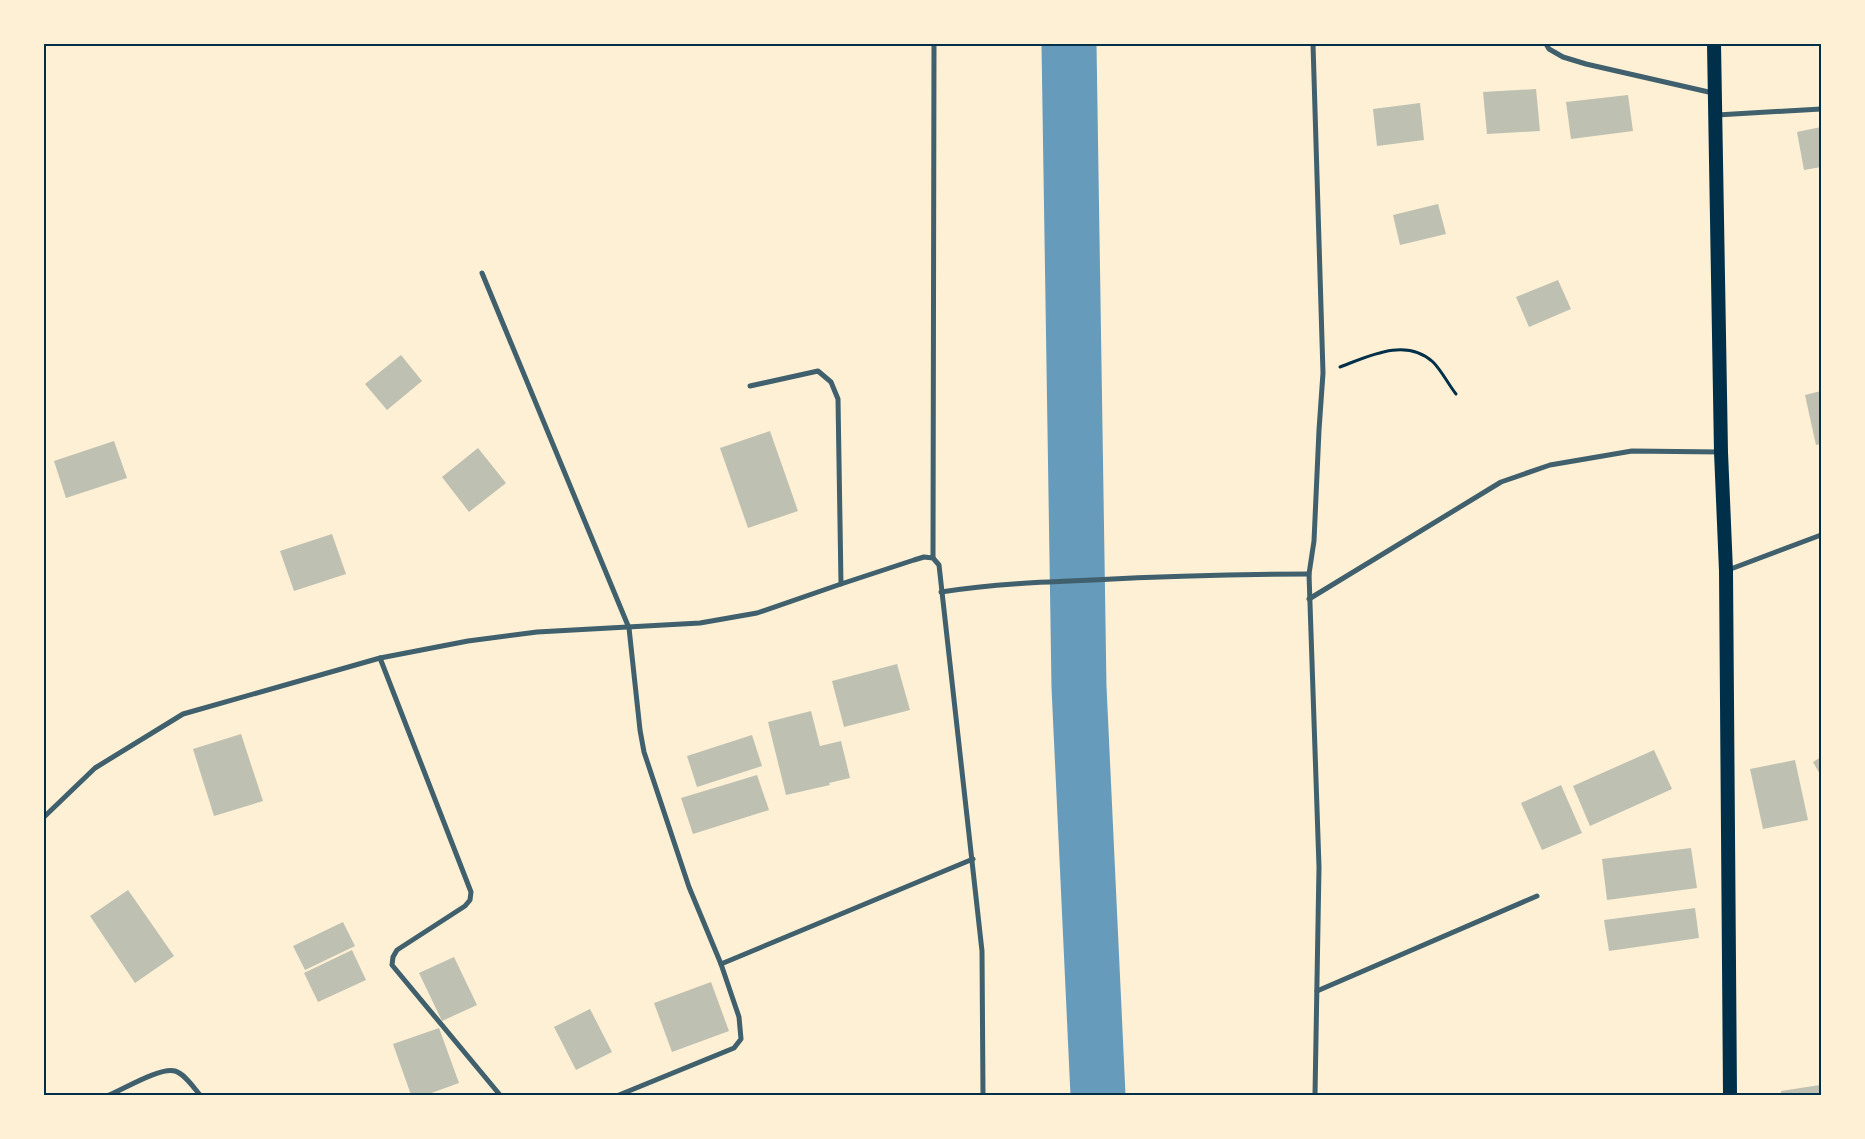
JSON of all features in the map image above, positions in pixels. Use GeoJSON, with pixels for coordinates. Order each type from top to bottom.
{"type":"FeatureCollection","features":[{"type":"Feature","properties":{"kind":"highway"},"geometry":{"type":"LineString","coordinates":[[1714,44],[1721,452],[1726,571],[1730,1095]]}},
{"type":"Feature","properties":{"kind":"street"},"geometry":{"type":"LineString","coordinates":[[934,44],[933,558],[939,565],[982,951],[983,1095]]}},
{"type":"Feature","properties":{"kind":"street"},"geometry":{"type":"LineString","coordinates":[[1313,44],[1323,373],[1314,541],[1309,574],[1319,866],[1315,1095]]}},
{"type":"Feature","properties":{"kind":"street"},"geometry":{"type":"LineString","coordinates":[[1546,44],[1549,49],[1563,57],[1586,64],[1714,94]]}},
{"type":"Feature","properties":{"kind":"street"},"geometry":{"type":"LineString","coordinates":[[1715,115],[1821,109]]}},
{"type":"Feature","properties":{"kind":"street"},"geometry":{"type":"LineString","coordinates":[[482,273],[629,628],[644,752],[689,887],[721,964],[740,1017],[741,1039],[734,1048],[619,1095]]}},
{"type":"Feature","properties":{"kind":"street"},"geometry":{"type":"LineString","coordinates":[[750,386],[818,371],[831,382],[838,398],[841,584]]}},
{"type":"Feature","properties":{"kind":"street"},"geometry":{"type":"LineString","coordinates":[[1309,599],[1501,482],[1550,464],[1632,451],[1721,452]]}},
{"type":"Feature","properties":{"kind":"street"},"geometry":{"type":"LineString","coordinates":[[1726,571],[1821,535]]}},
{"type":"Feature","properties":{"kind":"street"},"geometry":{"type":"LineString","coordinates":[[44,817],[95,768],[183,714],[380,658],[468,641],[537,632],[700,624],[757,613],[924,557],[933,558]]}},
{"type":"Feature","properties":{"kind":"street"},"geometry":{"type":"LineString","coordinates":[[942,592],[981,586],[1138,577],[1309,574]]}},
{"type":"Feature","properties":{"kind":"street"},"geometry":{"type":"LineString","coordinates":[[380,658],[471,892],[470,900],[465,906],[397,950],[392,957],[392,965],[500,1095]]}},
{"type":"Feature","properties":{"kind":"street"},"geometry":{"type":"LineString","coordinates":[[721,964],[973,859]]}},
{"type":"Feature","properties":{"kind":"street"},"geometry":{"type":"LineString","coordinates":[[1317,990],[1537,896]]}},
{"type":"Feature","properties":{"kind":"street"},"geometry":{"type":"LineString","coordinates":[[109,1095],[161,1072],[175,1071],[188,1080],[200,1095]]}},
{"type":"Feature","properties":{"kind":"path"},"geometry":{"type":"LineString","coordinates":[[1323,373],[1382,352],[1406,349],[1422,353],[1434,363],[1456,394]]}},
{"type":"Feature","properties":{"kind":"building"},"geometry":{"type":"Polygon","coordinates":[[[1536,89],[1540,131],[1487,134],[1483,92],[1536,89]]]}},
{"type":"Feature","properties":{"kind":"building"},"geometry":{"type":"Polygon","coordinates":[[[1628,95],[1633,131],[1571,139],[1566,102],[1628,95]]]}},
{"type":"Feature","properties":{"kind":"building"},"geometry":{"type":"Polygon","coordinates":[[[1420,103],[1424,140],[1377,146],[1373,109],[1420,103]]]}},
{"type":"Feature","properties":{"kind":"building"},"geometry":{"type":"Polygon","coordinates":[[[1821,127],[1821,167],[1804,170],[1797,132],[1821,127]]]}},
{"type":"Feature","properties":{"kind":"building"},"geometry":{"type":"Polygon","coordinates":[[[1438,204],[1446,234],[1400,245],[1393,215],[1438,204]]]}},
{"type":"Feature","properties":{"kind":"building"},"geometry":{"type":"Polygon","coordinates":[[[1558,280],[1571,309],[1529,327],[1516,297],[1558,280]]]}},
{"type":"Feature","properties":{"kind":"building"},"geometry":{"type":"Polygon","coordinates":[[[401,355],[422,381],[387,410],[365,384],[401,355]]]}},
{"type":"Feature","properties":{"kind":"building"},"geometry":{"type":"Polygon","coordinates":[[[1821,391],[1821,444],[1816,445],[1805,395],[1821,391]]]}},
{"type":"Feature","properties":{"kind":"building"},"geometry":{"type":"Polygon","coordinates":[[[770,431],[798,511],[748,528],[720,448],[770,431]]]}},
{"type":"Feature","properties":{"kind":"building"},"geometry":{"type":"Polygon","coordinates":[[[114,441],[127,478],[66,498],[54,461],[114,441]]]}},
{"type":"Feature","properties":{"kind":"building"},"geometry":{"type":"Polygon","coordinates":[[[478,448],[506,483],[469,512],[442,477],[478,448]]]}},
{"type":"Feature","properties":{"kind":"building"},"geometry":{"type":"Polygon","coordinates":[[[332,534],[346,574],[294,591],[280,551],[332,534]]]}},
{"type":"Feature","properties":{"kind":"building"},"geometry":{"type":"Polygon","coordinates":[[[897,664],[910,710],[844,727],[832,681],[897,664]]]}},
{"type":"Feature","properties":{"kind":"building"},"geometry":{"type":"Polygon","coordinates":[[[811,711],[820,746],[841,741],[850,778],[829,783],[830,785],[786,795],[768,722],[811,711]]]}},
{"type":"Feature","properties":{"kind":"building"},"geometry":{"type":"Polygon","coordinates":[[[241,734],[263,801],[214,816],[193,749],[241,734]]]}},
{"type":"Feature","properties":{"kind":"building"},"geometry":{"type":"Polygon","coordinates":[[[752,735],[762,766],[697,787],[687,756],[752,735]]]}},
{"type":"Feature","properties":{"kind":"building"},"geometry":{"type":"Polygon","coordinates":[[[1654,750],[1672,789],[1590,826],[1573,786],[1654,750]]]}},
{"type":"Feature","properties":{"kind":"building"},"geometry":{"type":"Polygon","coordinates":[[[1821,757],[1821,776],[1813,762],[1821,757]]]}},
{"type":"Feature","properties":{"kind":"building"},"geometry":{"type":"Polygon","coordinates":[[[1795,760],[1808,820],[1763,829],[1750,769],[1795,760]]]}},
{"type":"Feature","properties":{"kind":"building"},"geometry":{"type":"Polygon","coordinates":[[[757,775],[769,810],[693,834],[681,798],[757,775]]]}},
{"type":"Feature","properties":{"kind":"building"},"geometry":{"type":"Polygon","coordinates":[[[1561,785],[1582,833],[1542,850],[1521,803],[1561,785]]]}},
{"type":"Feature","properties":{"kind":"building"},"geometry":{"type":"Polygon","coordinates":[[[1691,848],[1697,888],[1607,900],[1602,859],[1691,848]]]}},
{"type":"Feature","properties":{"kind":"building"},"geometry":{"type":"Polygon","coordinates":[[[128,890],[174,956],[135,983],[90,916],[128,890]]]}},
{"type":"Feature","properties":{"kind":"building"},"geometry":{"type":"Polygon","coordinates":[[[1695,908],[1699,938],[1609,951],[1604,920],[1695,908]]]}},
{"type":"Feature","properties":{"kind":"building"},"geometry":{"type":"Polygon","coordinates":[[[343,922],[355,946],[305,970],[293,946],[343,922]]]}},
{"type":"Feature","properties":{"kind":"building"},"geometry":{"type":"Polygon","coordinates":[[[352,950],[366,980],[318,1002],[304,973],[352,950]]]}},
{"type":"Feature","properties":{"kind":"building"},"geometry":{"type":"Polygon","coordinates":[[[454,957],[477,1005],[442,1021],[419,973],[454,957]]]}},
{"type":"Feature","properties":{"kind":"building"},"geometry":{"type":"Polygon","coordinates":[[[711,982],[729,1031],[672,1052],[654,1003],[711,982]]]}},
{"type":"Feature","properties":{"kind":"building"},"geometry":{"type":"Polygon","coordinates":[[[590,1009],[612,1052],[576,1070],[554,1027],[590,1009]]]}},
{"type":"Feature","properties":{"kind":"building"},"geometry":{"type":"Polygon","coordinates":[[[439,1028],[459,1083],[426,1095],[411,1095],[393,1044],[439,1028]]]}},
{"type":"Feature","properties":{"kind":"building"},"geometry":{"type":"Polygon","coordinates":[[[1820,1085],[1821,1095],[1781,1095],[1781,1091],[1820,1085]]]}},
{"type":"Feature","properties":{"kind":"waterway"},"geometry":{"type":"LineString","coordinates":[[1069,44],[1079,687],[1098,1095]]}}]}
